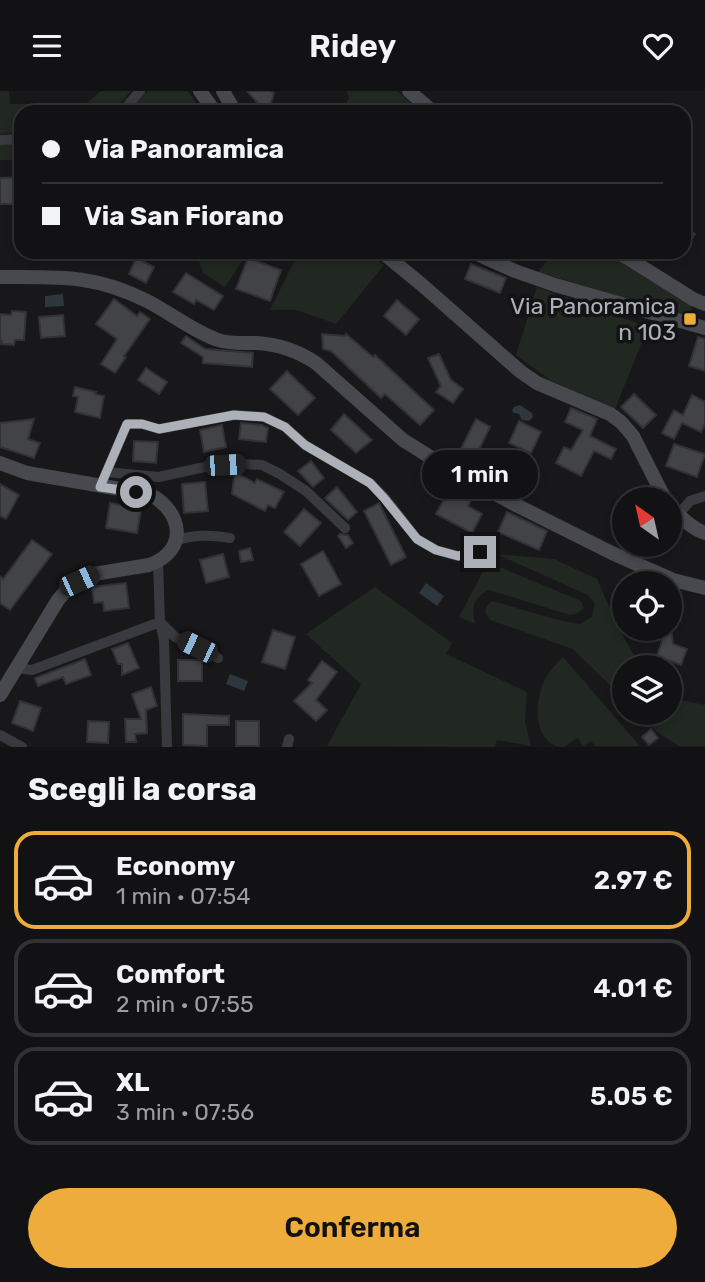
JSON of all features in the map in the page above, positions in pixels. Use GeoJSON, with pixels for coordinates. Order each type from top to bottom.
{"type":"FeatureCollection","features":[{"type":"Feature","properties":{"kind":"street"},"geometry":{"type":"LineString","coordinates":[[128,105],[140,91]]}},
{"type":"Feature","properties":{"kind":"street"},"geometry":{"type":"LineString","coordinates":[[409,91],[425,105]]}},
{"type":"Feature","properties":{"kind":"street"},"geometry":{"type":"LineString","coordinates":[[391,259],[521,372],[537,383],[610,414],[621,422],[633,436],[659,487]]}},
{"type":"Feature","properties":{"kind":"street"},"geometry":{"type":"LineString","coordinates":[[488,259],[555,285],[705,328]]}},
{"type":"Feature","properties":{"kind":"street"},"geometry":{"type":"LineString","coordinates":[[629,259],[705,304]]}},
{"type":"Feature","properties":{"kind":"street"},"geometry":{"type":"LineString","coordinates":[[0,277],[70,277],[108,284],[150,302],[185,324],[218,340],[234,344],[276,345],[302,353],[402,440],[451,470],[612,553],[673,580],[705,589]]}},
{"type":"Feature","properties":{"kind":"street"},"geometry":{"type":"LineString","coordinates":[[100,487],[127,424],[142,424],[159,429],[234,415],[264,417],[285,427],[305,445],[370,483],[417,539],[436,550],[458,556],[486,552]]}},
{"type":"Feature","properties":{"kind":"street"},"geometry":{"type":"LineString","coordinates":[[0,463],[27,473],[149,494],[160,500],[174,517],[177,526],[172,550],[158,562],[94,574],[69,587],[58,600],[0,695]]}},
{"type":"Feature","properties":{"kind":"street"},"geometry":{"type":"LineString","coordinates":[[106,472],[159,477],[209,466],[262,465],[306,491],[345,529]]}},
{"type":"Feature","properties":{"kind":"street"},"geometry":{"type":"LineString","coordinates":[[682,506],[702,498]]}},
{"type":"Feature","properties":{"kind":"street"},"geometry":{"type":"LineString","coordinates":[[682,517],[698,531],[705,533]]}},
{"type":"Feature","properties":{"kind":"street"},"geometry":{"type":"LineString","coordinates":[[175,541],[204,535],[230,538]]}},
{"type":"Feature","properties":{"kind":"street"},"geometry":{"type":"LineString","coordinates":[[158,562],[160,622],[164,640],[167,747]]}},
{"type":"Feature","properties":{"kind":"street"},"geometry":{"type":"LineString","coordinates":[[160,622],[175,637],[218,658]]}},
{"type":"Feature","properties":{"kind":"street"},"geometry":{"type":"LineString","coordinates":[[16,668],[32,670],[160,622]]}},
{"type":"Feature","properties":{"kind":"street"},"geometry":{"type":"LineString","coordinates":[[0,736],[22,747]]}},
{"type":"Feature","properties":{"kind":"shaded area"},"geometry":{"type":"Polygon","coordinates":[[[0,91],[9,91],[10,104],[43,105],[14,105],[14,133],[0,134],[0,91]]]}},
{"type":"Feature","properties":{"kind":"shaded area"},"geometry":{"type":"Polygon","coordinates":[[[101,91],[131,91],[118,105],[84,105],[101,91]]]}},
{"type":"Feature","properties":{"kind":"shaded area"},"geometry":{"type":"Polygon","coordinates":[[[147,91],[188,91],[198,105],[134,105],[147,91]]]}},
{"type":"Feature","properties":{"kind":"shaded area"},"geometry":{"type":"Polygon","coordinates":[[[346,91],[397,91],[413,105],[346,105],[349,98],[346,91]]]}},
{"type":"Feature","properties":{"kind":"shaded area"},"geometry":{"type":"Polygon","coordinates":[[[14,144],[14,160],[0,160],[0,145],[14,144]]]}},
{"type":"Feature","properties":{"kind":"shaded area"},"geometry":{"type":"Polygon","coordinates":[[[198,259],[243,259],[225,287],[203,273],[198,259]]]}},
{"type":"Feature","properties":{"kind":"shaded area"},"geometry":{"type":"Polygon","coordinates":[[[296,259],[376,259],[384,265],[336,324],[297,310],[270,310],[296,259]]]}},
{"type":"Feature","properties":{"kind":"shaded area"},"geometry":{"type":"Polygon","coordinates":[[[549,259],[615,259],[692,307],[689,314],[692,315],[691,318],[538,272],[549,259]]]}},
{"type":"Feature","properties":{"kind":"shaded area"},"geometry":{"type":"Polygon","coordinates":[[[537,287],[648,327],[615,409],[550,380],[516,355],[537,287]]]}},
{"type":"Feature","properties":{"kind":"shaded area"},"geometry":{"type":"Polygon","coordinates":[[[63,294],[64,306],[45,307],[45,296],[63,294]]]}},
{"type":"Feature","properties":{"kind":"shaded area"},"geometry":{"type":"Polygon","coordinates":[[[520,405],[532,413],[533,417],[529,421],[522,420],[519,414],[512,411],[520,405]]]}},
{"type":"Feature","properties":{"kind":"shaded area"},"geometry":{"type":"Polygon","coordinates":[[[496,554],[554,559],[597,579],[612,613],[612,641],[626,641],[634,655],[612,655],[612,687],[573,649],[490,620],[486,615],[488,605],[493,601],[580,624],[592,617],[595,604],[588,595],[496,554]]]}},
{"type":"Feature","properties":{"kind":"shaded area"},"geometry":{"type":"Polygon","coordinates":[[[488,562],[581,601],[584,608],[570,615],[489,590],[474,603],[475,624],[459,617],[488,562]]]}},
{"type":"Feature","properties":{"kind":"shaded area"},"geometry":{"type":"Polygon","coordinates":[[[426,583],[444,596],[437,606],[419,593],[426,583]]]}},
{"type":"Feature","properties":{"kind":"shaded area"},"geometry":{"type":"Polygon","coordinates":[[[375,587],[452,643],[446,654],[527,692],[525,722],[531,746],[497,740],[495,747],[327,746],[361,684],[306,634],[375,587]]]}},
{"type":"Feature","properties":{"kind":"shaded area"},"geometry":{"type":"Polygon","coordinates":[[[563,657],[612,714],[612,725],[622,725],[639,745],[595,746],[591,741],[583,746],[578,738],[561,747],[548,741],[538,722],[539,699],[543,684],[563,657]]]}},
{"type":"Feature","properties":{"kind":"shaded area"},"geometry":{"type":"Polygon","coordinates":[[[230,674],[248,681],[244,691],[226,684],[230,674]]]}},
{"type":"Feature","properties":{"kind":"shaded area"},"geometry":{"type":"Polygon","coordinates":[[[682,700],[705,705],[705,746],[679,746],[650,725],[682,725],[682,700]]]}},
{"type":"Feature","properties":{"kind":"building"},"geometry":{"type":"Polygon","coordinates":[[[247,91],[274,93],[270,105],[260,105],[247,91]]]}},
{"type":"Feature","properties":{"kind":"building"},"geometry":{"type":"Polygon","coordinates":[[[14,177],[14,204],[0,204],[0,178],[14,177]]]}},
{"type":"Feature","properties":{"kind":"building"},"geometry":{"type":"Polygon","coordinates":[[[136,259],[154,267],[146,283],[129,274],[136,259]]]}},
{"type":"Feature","properties":{"kind":"building"},"geometry":{"type":"Polygon","coordinates":[[[248,259],[281,270],[270,301],[236,289],[248,259]]]}},
{"type":"Feature","properties":{"kind":"building"},"geometry":{"type":"Polygon","coordinates":[[[471,264],[506,278],[500,293],[465,279],[471,264]]]}},
{"type":"Feature","properties":{"kind":"building"},"geometry":{"type":"Polygon","coordinates":[[[186,273],[223,296],[214,310],[196,300],[194,304],[173,292],[186,273]]]}},
{"type":"Feature","properties":{"kind":"building"},"geometry":{"type":"Polygon","coordinates":[[[114,299],[137,316],[140,312],[150,319],[115,373],[101,364],[117,339],[96,324],[114,299]]]}},
{"type":"Feature","properties":{"kind":"building"},"geometry":{"type":"Polygon","coordinates":[[[397,300],[419,319],[406,335],[384,316],[397,300]]]}},
{"type":"Feature","properties":{"kind":"building"},"geometry":{"type":"Polygon","coordinates":[[[12,311],[26,312],[24,340],[15,340],[14,345],[1,344],[0,314],[11,315],[12,311]]]}},
{"type":"Feature","properties":{"kind":"building"},"geometry":{"type":"Polygon","coordinates":[[[63,315],[65,336],[41,338],[39,317],[63,315]]]}},
{"type":"Feature","properties":{"kind":"building"},"geometry":{"type":"Polygon","coordinates":[[[322,334],[346,334],[373,357],[375,355],[434,410],[420,425],[385,394],[381,398],[331,351],[323,349],[322,334]]]}},
{"type":"Feature","properties":{"kind":"building"},"geometry":{"type":"Polygon","coordinates":[[[186,336],[205,349],[253,353],[252,367],[203,363],[203,357],[181,343],[186,336]]]}},
{"type":"Feature","properties":{"kind":"building"},"geometry":{"type":"Polygon","coordinates":[[[698,337],[705,339],[705,371],[689,366],[698,337]]]}},
{"type":"Feature","properties":{"kind":"building"},"geometry":{"type":"Polygon","coordinates":[[[439,354],[451,380],[463,389],[453,403],[436,392],[441,386],[428,358],[439,354]]]}},
{"type":"Feature","properties":{"kind":"building"},"geometry":{"type":"Polygon","coordinates":[[[146,368],[167,382],[159,394],[138,380],[146,368]]]}},
{"type":"Feature","properties":{"kind":"building"},"geometry":{"type":"Polygon","coordinates":[[[287,371],[315,398],[298,415],[270,389],[287,371]]]}},
{"type":"Feature","properties":{"kind":"building"},"geometry":{"type":"Polygon","coordinates":[[[75,387],[104,396],[100,418],[75,412],[78,397],[73,396],[75,387]]]}},
{"type":"Feature","properties":{"kind":"building"},"geometry":{"type":"Polygon","coordinates":[[[634,394],[656,415],[643,428],[621,407],[634,394]]]}},
{"type":"Feature","properties":{"kind":"building"},"geometry":{"type":"Polygon","coordinates":[[[692,395],[705,402],[705,424],[701,432],[682,423],[674,439],[662,433],[674,410],[683,415],[692,395]]]}},
{"type":"Feature","properties":{"kind":"building"},"geometry":{"type":"Polygon","coordinates":[[[571,408],[597,419],[590,436],[616,449],[611,459],[594,451],[581,476],[556,463],[564,447],[571,450],[583,430],[565,422],[571,408]]]}},
{"type":"Feature","properties":{"kind":"building"},"geometry":{"type":"Polygon","coordinates":[[[344,414],[372,440],[356,453],[331,430],[344,414]]]}},
{"type":"Feature","properties":{"kind":"building"},"geometry":{"type":"Polygon","coordinates":[[[34,419],[28,439],[40,443],[34,458],[0,447],[0,423],[34,419]]]}},
{"type":"Feature","properties":{"kind":"building"},"geometry":{"type":"Polygon","coordinates":[[[476,419],[490,427],[475,458],[460,451],[476,419]]]}},
{"type":"Feature","properties":{"kind":"building"},"geometry":{"type":"Polygon","coordinates":[[[519,421],[541,432],[531,453],[509,443],[519,421]]]}},
{"type":"Feature","properties":{"kind":"building"},"geometry":{"type":"Polygon","coordinates":[[[241,423],[268,428],[266,442],[239,439],[241,423]]]}},
{"type":"Feature","properties":{"kind":"building"},"geometry":{"type":"Polygon","coordinates":[[[222,425],[226,447],[204,452],[200,430],[222,425]]]}},
{"type":"Feature","properties":{"kind":"building"},"geometry":{"type":"Polygon","coordinates":[[[134,441],[158,442],[156,463],[133,461],[134,441]]]}},
{"type":"Feature","properties":{"kind":"building"},"geometry":{"type":"Polygon","coordinates":[[[674,444],[705,454],[697,477],[666,466],[674,444]]]}},
{"type":"Feature","properties":{"kind":"building"},"geometry":{"type":"Polygon","coordinates":[[[311,461],[324,478],[313,487],[298,471],[311,461]]]}},
{"type":"Feature","properties":{"kind":"building"},"geometry":{"type":"Polygon","coordinates":[[[237,473],[255,483],[257,479],[284,492],[275,508],[268,505],[265,511],[232,494],[237,473]]]}},
{"type":"Feature","properties":{"kind":"building"},"geometry":{"type":"Polygon","coordinates":[[[205,482],[208,511],[184,513],[182,484],[205,482]]]}},
{"type":"Feature","properties":{"kind":"building"},"geometry":{"type":"Polygon","coordinates":[[[0,484],[19,495],[6,519],[0,516],[0,484]]]}},
{"type":"Feature","properties":{"kind":"building"},"geometry":{"type":"Polygon","coordinates":[[[337,487],[357,512],[348,520],[325,498],[337,487]]]}},
{"type":"Feature","properties":{"kind":"building"},"geometry":{"type":"Polygon","coordinates":[[[451,487],[472,498],[468,506],[482,514],[472,533],[436,514],[451,487]]]}},
{"type":"Feature","properties":{"kind":"building"},"geometry":{"type":"Polygon","coordinates":[[[110,503],[141,509],[137,533],[106,528],[110,503]]]}},
{"type":"Feature","properties":{"kind":"building"},"geometry":{"type":"Polygon","coordinates":[[[379,503],[406,557],[391,565],[364,511],[379,503]]]}},
{"type":"Feature","properties":{"kind":"building"},"geometry":{"type":"Polygon","coordinates":[[[304,509],[321,523],[300,546],[284,532],[304,509]]]}},
{"type":"Feature","properties":{"kind":"building"},"geometry":{"type":"Polygon","coordinates":[[[507,512],[547,531],[539,550],[498,532],[507,512]]]}},
{"type":"Feature","properties":{"kind":"building"},"geometry":{"type":"Polygon","coordinates":[[[348,535],[353,543],[346,548],[338,536],[348,535]]]}},
{"type":"Feature","properties":{"kind":"building"},"geometry":{"type":"Polygon","coordinates":[[[32,540],[52,554],[10,610],[0,603],[0,576],[3,579],[32,540]]]}},
{"type":"Feature","properties":{"kind":"building"},"geometry":{"type":"Polygon","coordinates":[[[250,548],[253,560],[241,562],[239,551],[250,548]]]}},
{"type":"Feature","properties":{"kind":"building"},"geometry":{"type":"Polygon","coordinates":[[[323,551],[341,584],[319,596],[301,564],[323,551]]]}},
{"type":"Feature","properties":{"kind":"building"},"geometry":{"type":"Polygon","coordinates":[[[223,554],[229,577],[206,583],[200,560],[223,554]]]}},
{"type":"Feature","properties":{"kind":"building"},"geometry":{"type":"Polygon","coordinates":[[[126,583],[129,608],[104,611],[103,602],[94,603],[92,587],[126,583]]]}},
{"type":"Feature","properties":{"kind":"building"},"geometry":{"type":"Polygon","coordinates":[[[273,630],[295,637],[285,669],[262,662],[273,630]]]}},
{"type":"Feature","properties":{"kind":"building"},"geometry":{"type":"Polygon","coordinates":[[[662,641],[673,641],[673,644],[687,649],[682,662],[682,655],[657,655],[662,641]]]}},
{"type":"Feature","properties":{"kind":"building"},"geometry":{"type":"Polygon","coordinates":[[[128,643],[139,668],[122,675],[122,664],[118,664],[112,649],[128,643]]]}},
{"type":"Feature","properties":{"kind":"building"},"geometry":{"type":"Polygon","coordinates":[[[85,659],[91,675],[66,684],[63,677],[38,686],[35,678],[85,659]]]}},
{"type":"Feature","properties":{"kind":"building"},"geometry":{"type":"Polygon","coordinates":[[[178,660],[202,660],[202,681],[178,681],[178,660]]]}},
{"type":"Feature","properties":{"kind":"building"},"geometry":{"type":"Polygon","coordinates":[[[322,661],[337,672],[316,700],[327,710],[316,721],[294,701],[312,683],[308,680],[322,661]]]}},
{"type":"Feature","properties":{"kind":"building"},"geometry":{"type":"Polygon","coordinates":[[[151,687],[157,706],[146,710],[147,733],[135,734],[136,742],[126,742],[125,719],[141,719],[132,694],[151,687]]]}},
{"type":"Feature","properties":{"kind":"building"},"geometry":{"type":"Polygon","coordinates":[[[20,701],[41,708],[33,731],[12,723],[20,701]]]}},
{"type":"Feature","properties":{"kind":"building"},"geometry":{"type":"Polygon","coordinates":[[[183,714],[229,716],[229,725],[207,725],[207,746],[183,745],[183,714]]]}},
{"type":"Feature","properties":{"kind":"building"},"geometry":{"type":"Polygon","coordinates":[[[88,721],[109,722],[108,743],[87,742],[88,721]]]}},
{"type":"Feature","properties":{"kind":"building"},"geometry":{"type":"Polygon","coordinates":[[[236,721],[259,721],[259,746],[236,746],[236,721]]]}},
{"type":"Feature","properties":{"kind":"building"},"geometry":{"type":"Polygon","coordinates":[[[651,729],[658,738],[649,745],[642,737],[651,729]]]}},
{"type":"Feature","properties":{"kind":"place","name":"Via Panoramica n 103"},"geometry":{"type":"Point","coordinates":[690,319]}},
{"type":"Feature","properties":{"kind":"route"},"geometry":{"type":"LineString","coordinates":[[136,492],[100,487],[127,424],[142,424],[159,429],[234,415],[264,417],[285,427],[305,445],[370,483],[417,539],[436,550],[458,556],[480,552]]}}]}
